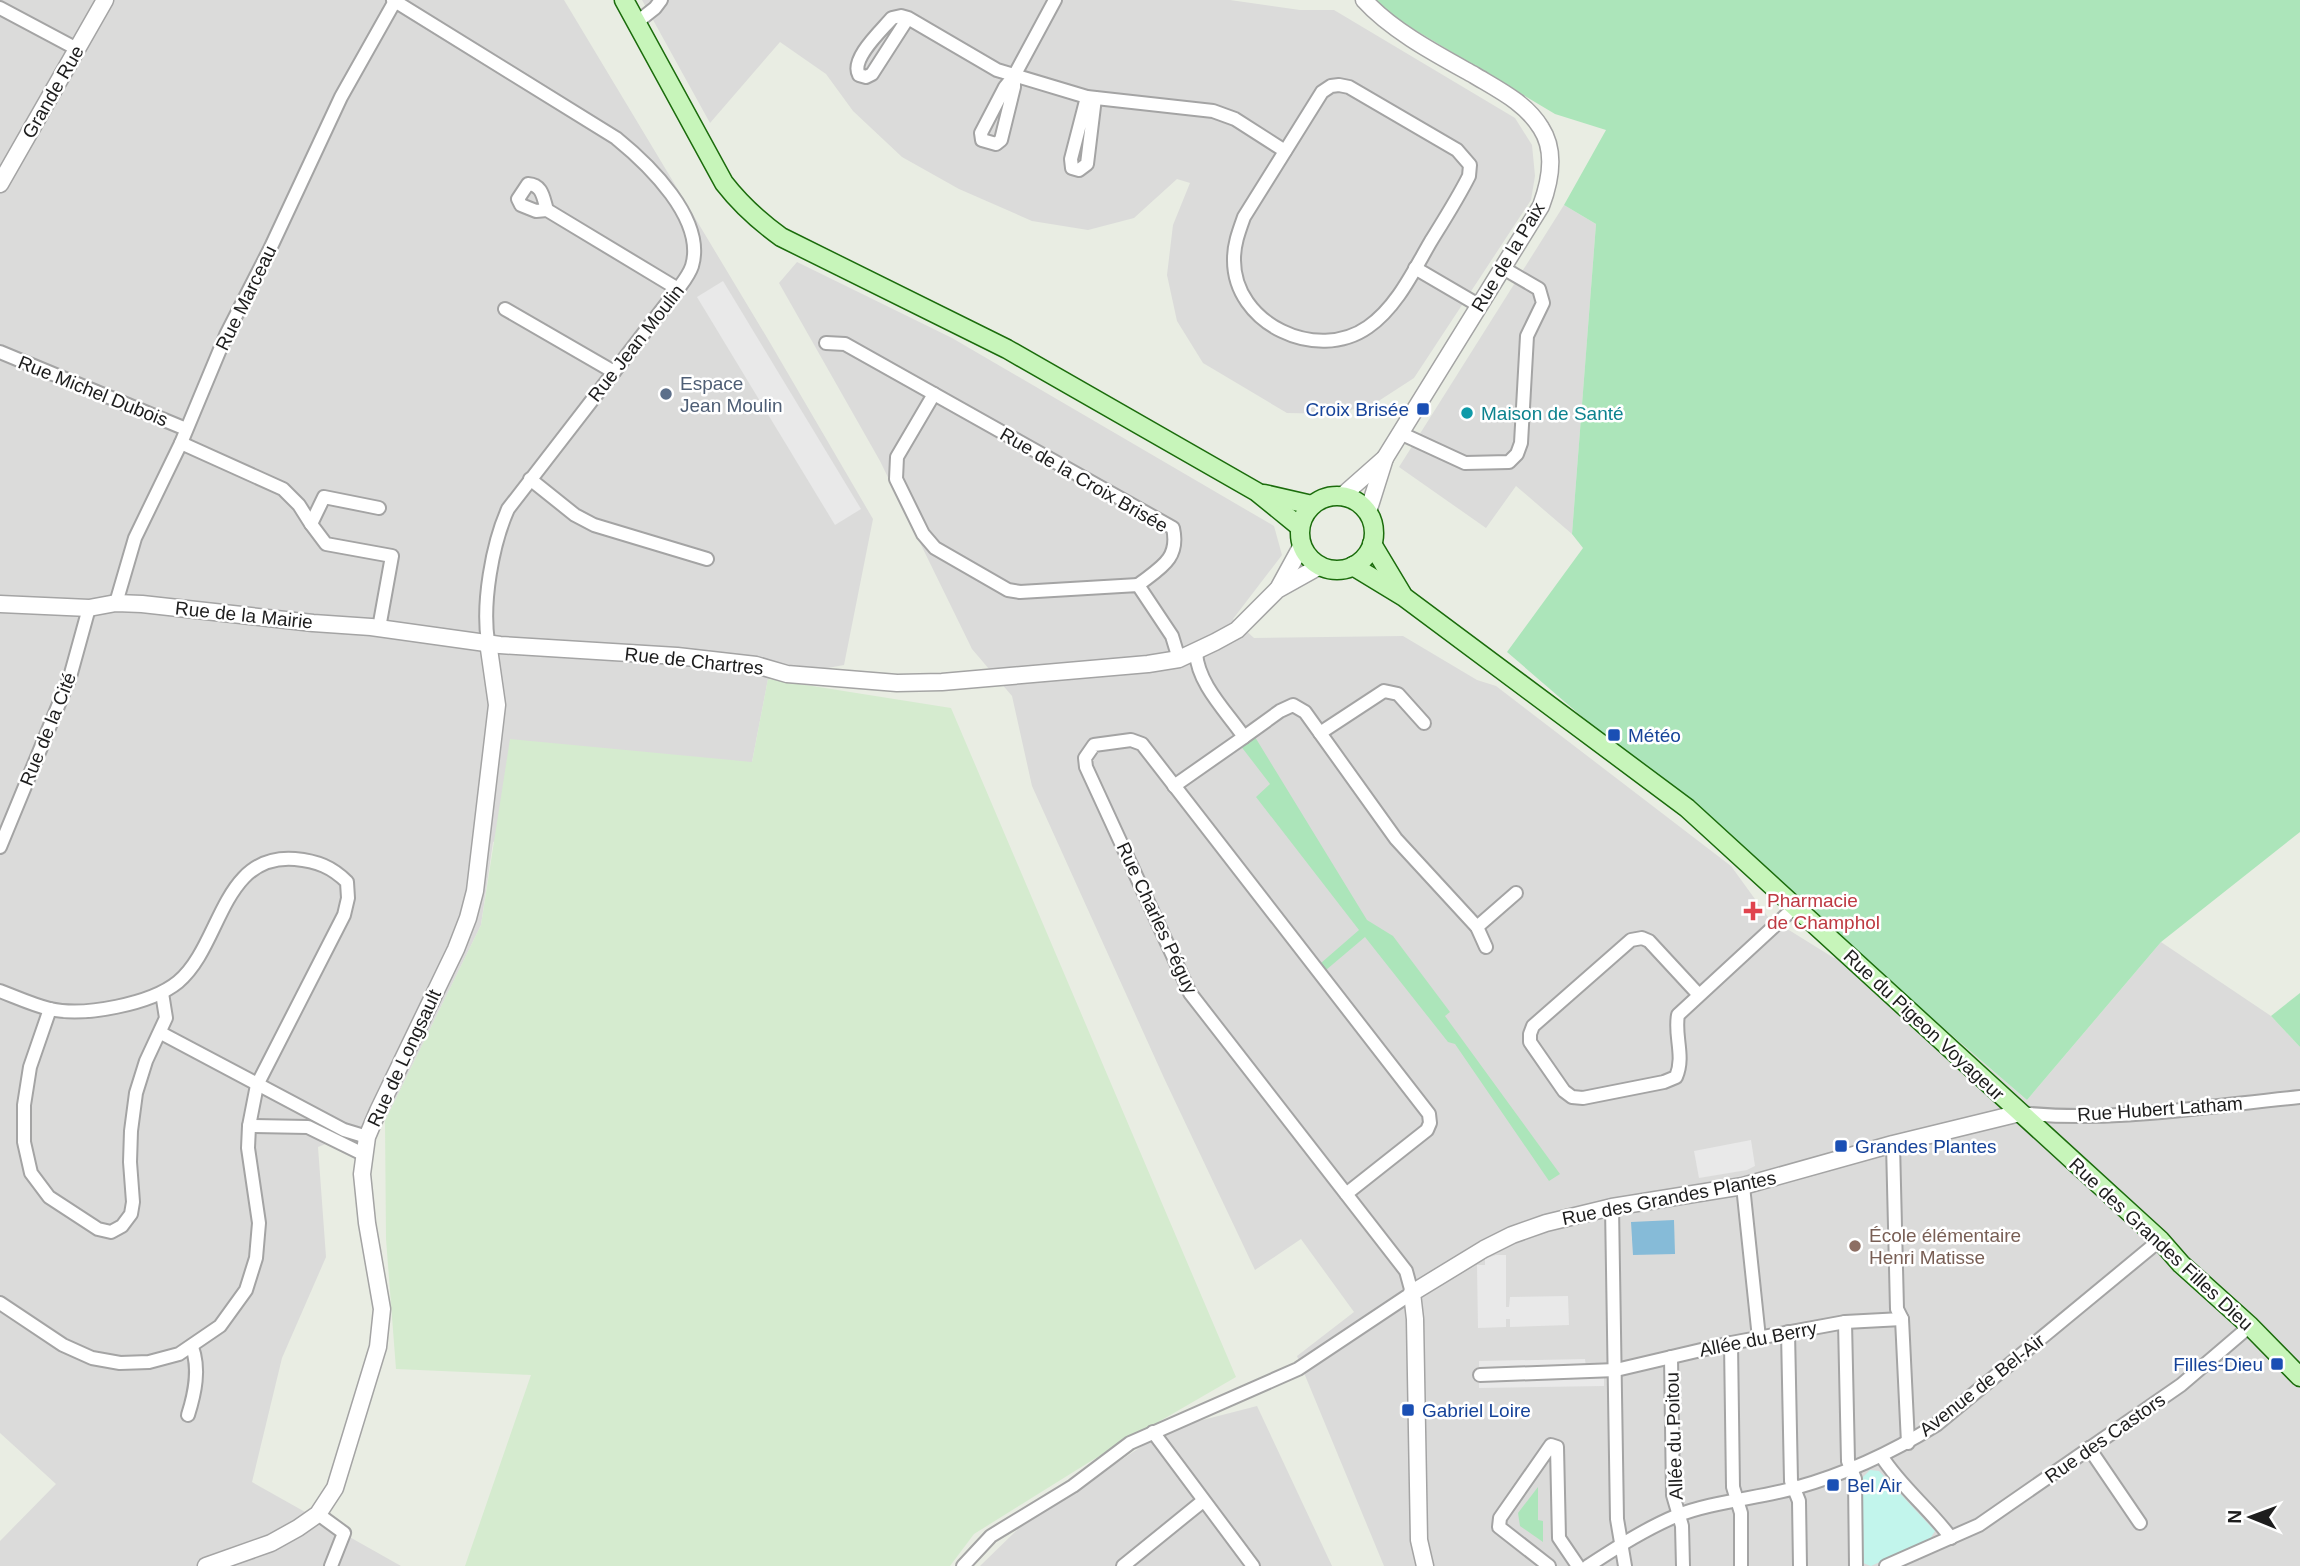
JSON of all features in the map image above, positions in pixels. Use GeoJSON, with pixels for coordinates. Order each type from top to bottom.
{"type":"FeatureCollection","features":[{"type":"Feature","properties":{"kind":"main road"},"geometry":{"type":"LineString","coordinates":[[624,0],[724,183],[740,204],[757,219],[781,237],[1007,349],[1257,492],[1301,536],[1309,557],[1320,566],[1337,570],[1353,566],[1365,557],[1373,544],[1374,528],[1368,513],[1357,501],[1342,496],[1326,497],[1312,505],[1304,515],[1301,536]]}},
{"type":"Feature","properties":{"kind":"main road"},"geometry":{"type":"LineString","coordinates":[[1257,492],[1312,505]]}},
{"type":"Feature","properties":{"kind":"main road","name":"Rue du Pigeon Voyageur"},"geometry":{"type":"LineString","coordinates":[[1373,544],[1404,597]]}},
{"type":"Feature","properties":{"kind":"main road","name":"Rue du Pigeon Voyageur"},"geometry":{"type":"LineString","coordinates":[[1353,566],[1404,597],[1687,808],[2020,1113]]}},
{"type":"Feature","properties":{"kind":"main road","name":"Rue des Grandes Filles Dieu"},"geometry":{"type":"LineString","coordinates":[[2020,1113],[2160,1240],[2181,1264],[2250,1326],[2300,1377]]}},
{"type":"Feature","properties":{"kind":"street","name":"Grande Rue"},"geometry":{"type":"LineString","coordinates":[[0,184],[105,0]]}},
{"type":"Feature","properties":{"kind":"street"},"geometry":{"type":"LineString","coordinates":[[636,23],[661,0]]}},
{"type":"Feature","properties":{"kind":"street"},"geometry":{"type":"LineString","coordinates":[[1014,76],[1014,87],[1000,140],[996,144],[989,144],[982,140],[981,132],[1055,0]]}},
{"type":"Feature","properties":{"kind":"street","name":"Rue de la Paix"},"geometry":{"type":"LineString","coordinates":[[1364,0],[1388,22],[1513,97],[1543,130],[1550,172],[1541,206],[1385,458],[1368,513]]}},
{"type":"Feature","properties":{"kind":"street","name":"Rue Jean Moulin"},"geometry":{"type":"LineString","coordinates":[[394,1],[616,138],[644,160],[684,215],[693,236],[694,257],[691,268],[678,289],[508,509],[499,529],[491,568],[485,625],[488,642]]}},
{"type":"Feature","properties":{"kind":"street","name":"Rue Marceau"},"geometry":{"type":"LineString","coordinates":[[116,603],[135,538],[181,443],[226,335],[270,249],[341,97],[394,1]]}},
{"type":"Feature","properties":{"kind":"street"},"geometry":{"type":"LineString","coordinates":[[0,8],[77,49]]}},
{"type":"Feature","properties":{"kind":"street"},"geometry":{"type":"LineString","coordinates":[[908,18],[872,74],[859,75],[856,70],[858,60],[892,18],[901,16],[908,18],[997,71],[1091,97],[1213,111],[1235,119],[1285,151]]}},
{"type":"Feature","properties":{"kind":"street"},"geometry":{"type":"LineString","coordinates":[[1339,85],[1349,87],[1457,150],[1470,165],[1469,176],[1415,268],[1385,312],[1366,328],[1340,339],[1314,341],[1288,335],[1252,309],[1239,284],[1234,261],[1236,237],[1244,217],[1285,151],[1322,92],[1331,86],[1339,85]]}},
{"type":"Feature","properties":{"kind":"street"},"geometry":{"type":"LineString","coordinates":[[1091,97],[1087,164],[1079,170],[1072,168],[1070,159],[1091,97]]}},
{"type":"Feature","properties":{"kind":"street"},"geometry":{"type":"LineString","coordinates":[[547,211],[678,289]]}},
{"type":"Feature","properties":{"kind":"street"},"geometry":{"type":"LineString","coordinates":[[1415,268],[1480,306]]}},
{"type":"Feature","properties":{"kind":"street"},"geometry":{"type":"LineString","coordinates":[[1401,433],[1465,463],[1509,462],[1517,454],[1521,443],[1527,336],[1543,303],[1539,289],[1503,268]]}},
{"type":"Feature","properties":{"kind":"street"},"geometry":{"type":"LineString","coordinates":[[505,310],[614,372]]}},
{"type":"Feature","properties":{"kind":"street","name":"Rue de la Croix Brisée"},"geometry":{"type":"LineString","coordinates":[[827,343],[845,344],[1173,528],[1176,543],[1167,563],[1138,585]]}},
{"type":"Feature","properties":{"kind":"street","name":"Rue Michel Dubois"},"geometry":{"type":"LineString","coordinates":[[0,352],[187,429]]}},
{"type":"Feature","properties":{"kind":"street"},"geometry":{"type":"LineString","coordinates":[[934,394],[897,457],[896,479],[923,534],[935,548],[1008,590],[1020,592],[1138,585],[1172,636],[1179,659]]}},
{"type":"Feature","properties":{"kind":"street"},"geometry":{"type":"LineString","coordinates":[[181,443],[283,489],[299,505],[326,544],[392,556],[379,628]]}},
{"type":"Feature","properties":{"kind":"street","name":"Rue de la Paix"},"geometry":{"type":"LineString","coordinates":[[1342,496],[1385,458]]}},
{"type":"Feature","properties":{"kind":"street"},"geometry":{"type":"LineString","coordinates":[[530,479],[575,515],[594,525],[707,559]]}},
{"type":"Feature","properties":{"kind":"street"},"geometry":{"type":"LineString","coordinates":[[311,524],[324,497],[379,508]]}},
{"type":"Feature","properties":{"kind":"street"},"geometry":{"type":"LineString","coordinates":[[1277,590],[1301,536]]}},
{"type":"Feature","properties":{"kind":"street"},"geometry":{"type":"LineString","coordinates":[[1277,590],[1320,566]]}},
{"type":"Feature","properties":{"kind":"street","name":"Rue de Chartres"},"geometry":{"type":"LineString","coordinates":[[488,642],[500,645],[677,656],[756,665],[787,674],[897,683],[942,682],[1179,659],[1196,653],[1237,630],[1277,590]]}},
{"type":"Feature","properties":{"kind":"street","name":"Rue de la Mairie"},"geometry":{"type":"LineString","coordinates":[[0,604],[89,608],[116,603],[142,604],[488,642]]}},
{"type":"Feature","properties":{"kind":"street","name":"Rue de la Cité"},"geometry":{"type":"LineString","coordinates":[[0,847],[70,677],[89,608]]}},
{"type":"Feature","properties":{"kind":"street","name":"Rue de Longsault"},"geometry":{"type":"LineString","coordinates":[[206,1566],[271,1543],[318,1514],[335,1488],[378,1347],[382,1309],[367,1223],[362,1174],[363,1154],[367,1137],[456,948],[475,891],[497,705],[488,642]]}},
{"type":"Feature","properties":{"kind":"street"},"geometry":{"type":"LineString","coordinates":[[1196,653],[1197,667],[1203,680],[1244,737]]}},
{"type":"Feature","properties":{"kind":"street"},"geometry":{"type":"LineString","coordinates":[[1320,733],[1384,691],[1398,694],[1424,723]]}},
{"type":"Feature","properties":{"kind":"street"},"geometry":{"type":"LineString","coordinates":[[1174,786],[1280,711],[1293,705],[1305,712],[1395,838],[1477,927],[1486,947]]}},
{"type":"Feature","properties":{"kind":"street","name":"Rue Charles Péguy"},"geometry":{"type":"LineString","coordinates":[[1346,1195],[1427,1130],[1430,1123],[1429,1114],[1137,741],[1094,745],[1085,758],[1086,767],[1189,993],[1346,1195],[1406,1271],[1412,1293]]}},
{"type":"Feature","properties":{"kind":"street"},"geometry":{"type":"LineString","coordinates":[[0,991],[50,1009],[69,1012],[112,1007],[162,993],[191,969],[238,883],[251,870],[265,862],[284,859],[324,864],[347,882],[348,898],[344,915],[257,1085],[249,1126],[248,1148],[259,1223],[256,1258],[246,1290],[220,1326],[179,1354],[149,1362],[120,1363],[92,1358],[63,1345],[0,1303]]}},
{"type":"Feature","properties":{"kind":"street"},"geometry":{"type":"LineString","coordinates":[[1477,927],[1516,892]]}},
{"type":"Feature","properties":{"kind":"street"},"geometry":{"type":"LineString","coordinates":[[1699,995],[1649,941],[1631,940],[1533,1026],[1530,1042],[1564,1091],[1572,1097],[1583,1098],[1664,1082],[1676,1077],[1681,1065],[1676,1024],[1678,1015],[1795,907]]}},
{"type":"Feature","properties":{"kind":"street"},"geometry":{"type":"LineString","coordinates":[[50,1009],[30,1067],[24,1104],[24,1142],[31,1173],[49,1197],[98,1229],[111,1232],[122,1226],[131,1214],[131,1131],[136,1093],[146,1061],[166,1018],[162,993]]}},
{"type":"Feature","properties":{"kind":"street"},"geometry":{"type":"LineString","coordinates":[[161,1033],[344,1130],[367,1137]]}},
{"type":"Feature","properties":{"kind":"street","name":"Rue Hubert Latham"},"geometry":{"type":"LineString","coordinates":[[2020,1113],[2057,1117],[2148,1112],[2300,1097]]}},
{"type":"Feature","properties":{"kind":"street","name":"Rue des Grandes Plantes"},"geometry":{"type":"LineString","coordinates":[[1412,1293],[1512,1235],[1546,1223],[1612,1207],[1743,1186],[1893,1144],[2020,1113]]}},
{"type":"Feature","properties":{"kind":"street"},"geometry":{"type":"LineString","coordinates":[[249,1126],[308,1127],[363,1154]]}},
{"type":"Feature","properties":{"kind":"street"},"geometry":{"type":"LineString","coordinates":[[1893,1144],[1897,1309],[1902,1319],[1908,1443]]}},
{"type":"Feature","properties":{"kind":"street"},"geometry":{"type":"LineString","coordinates":[[1743,1186],[1759,1338]]}},
{"type":"Feature","properties":{"kind":"street"},"geometry":{"type":"LineString","coordinates":[[1612,1207],[1617,1519],[1625,1566]]}},
{"type":"Feature","properties":{"kind":"street","name":"Avenue de Bel-Air"},"geometry":{"type":"LineString","coordinates":[[1588,1566],[1623,1543],[1678,1516],[1795,1488],[1851,1470],[1908,1443],[1936,1425],[2160,1240]]}},
{"type":"Feature","properties":{"kind":"street"},"geometry":{"type":"LineString","coordinates":[[963,1566],[991,1536],[1073,1486],[1130,1443],[1298,1369],[1412,1293]]}},
{"type":"Feature","properties":{"kind":"street"},"geometry":{"type":"LineString","coordinates":[[1412,1293],[1419,1540],[1425,1566]]}},
{"type":"Feature","properties":{"kind":"street","name":"Allée du Berry"},"geometry":{"type":"LineString","coordinates":[[1480,1375],[1616,1370],[1788,1332],[1845,1322],[1902,1319]]}},
{"type":"Feature","properties":{"kind":"street"},"geometry":{"type":"LineString","coordinates":[[1845,1322],[1848,1461],[1855,1479],[1856,1566]]}},
{"type":"Feature","properties":{"kind":"street","name":"Rue des Castors"},"geometry":{"type":"LineString","coordinates":[[1886,1566],[1979,1525],[2181,1385],[2250,1326]]}},
{"type":"Feature","properties":{"kind":"street"},"geometry":{"type":"LineString","coordinates":[[1788,1332],[1791,1480],[1799,1501],[1800,1566]]}},
{"type":"Feature","properties":{"kind":"street"},"geometry":{"type":"LineString","coordinates":[[1731,1343],[1733,1487],[1741,1513],[1741,1566]]}},
{"type":"Feature","properties":{"kind":"street"},"geometry":{"type":"LineString","coordinates":[[188,1415],[194,1396],[197,1359],[192,1347]]}},
{"type":"Feature","properties":{"kind":"street","name":"Allée du Poitou"},"geometry":{"type":"LineString","coordinates":[[1671,1357],[1674,1495],[1682,1526],[1683,1566]]}},
{"type":"Feature","properties":{"kind":"street"},"geometry":{"type":"LineString","coordinates":[[1153,1432],[1253,1566]]}},
{"type":"Feature","properties":{"kind":"street"},"geometry":{"type":"LineString","coordinates":[[1549,1566],[1499,1527],[1500,1518],[1551,1445],[1557,1447],[1559,1538],[1578,1566]]}},
{"type":"Feature","properties":{"kind":"street"},"geometry":{"type":"LineString","coordinates":[[2090,1448],[2140,1523]]}},
{"type":"Feature","properties":{"kind":"street"},"geometry":{"type":"LineString","coordinates":[[1882,1457],[1892,1472],[1938,1520],[1951,1538]]}},
{"type":"Feature","properties":{"kind":"street"},"geometry":{"type":"LineString","coordinates":[[1123,1566],[1203,1501]]}},
{"type":"Feature","properties":{"kind":"street"},"geometry":{"type":"LineString","coordinates":[[318,1514],[344,1533],[331,1566]]}},
{"type":"Feature","properties":{"kind":"shaded area"},"geometry":{"type":"Polygon","coordinates":[[[0,0],[564,0],[873,519],[844,665],[768,679],[752,762],[493,842],[481,925],[385,1121],[318,1147],[326,1257],[282,1358],[252,1482],[401,1566],[0,1566],[0,1541],[56,1484],[0,1433],[0,0]]]}},
{"type":"Feature","properties":{"kind":"shaded area"},"geometry":{"type":"Polygon","coordinates":[[[642,0],[1230,0],[1300,10],[1334,10],[1515,118],[1532,145],[1535,176],[1531,200],[1414,378],[1377,402],[1338,414],[1287,413],[1203,363],[1177,321],[1167,275],[1173,225],[1190,183],[1177,179],[1134,218],[1088,230],[1032,221],[959,189],[902,157],[853,111],[826,74],[780,42],[710,123],[642,0]]]}},
{"type":"Feature","properties":{"kind":"shaded area"},"geometry":{"type":"Polygon","coordinates":[[[1564,205],[1596,224],[1572,534],[1516,486],[1486,528],[1399,467],[1564,205]]]}},
{"type":"Feature","properties":{"kind":"shaded area"},"geometry":{"type":"Polygon","coordinates":[[[797,262],[952,338],[1274,526],[1282,555],[1233,619],[1254,638],[1403,636],[1477,680],[1496,686],[1731,866],[1768,917],[1834,958],[1849,947],[2027,1100],[2161,942],[2271,1016],[2300,1047],[2300,1566],[1384,1566],[1297,1356],[1354,1312],[1301,1239],[1255,1270],[1164,1078],[1032,786],[1012,696],[972,649],[880,461],[779,283],[797,262]]]}},
{"type":"Feature","properties":{"kind":"shaded area"},"geometry":{"type":"Polygon","coordinates":[[[723,281],[861,509],[835,525],[697,297],[723,281]]]}},
{"type":"Feature","properties":{"kind":"shaded area"},"geometry":{"type":"Polygon","coordinates":[[[1751,1140],[1755,1166],[1747,1170],[1699,1178],[1694,1151],[1751,1140]]]}},
{"type":"Feature","properties":{"kind":"shaded area"},"geometry":{"type":"Polygon","coordinates":[[[1674,1220],[1675,1254],[1633,1255],[1631,1222],[1674,1220]]]}},
{"type":"Feature","properties":{"kind":"shaded area"},"geometry":{"type":"Polygon","coordinates":[[[1506,1255],[1506,1307],[1509,1307],[1510,1297],[1568,1296],[1569,1325],[1510,1327],[1510,1319],[1506,1319],[1506,1327],[1478,1328],[1477,1265],[1485,1265],[1485,1259],[1506,1255]]]}},
{"type":"Feature","properties":{"kind":"shaded area"},"geometry":{"type":"Polygon","coordinates":[[[1585,1359],[1586,1367],[1604,1367],[1604,1386],[1479,1388],[1479,1361],[1585,1359]]]}},
{"type":"Feature","properties":{"kind":"shaded area"},"geometry":{"type":"Polygon","coordinates":[[[1257,1406],[1332,1566],[980,1566],[1018,1529],[1145,1444],[1191,1423],[1257,1406]]]}},
{"type":"Feature","properties":{"kind":"shaded area"},"geometry":{"type":"Polygon","coordinates":[[[1870,1470],[1879,1471],[1935,1531],[1930,1539],[1871,1566],[1863,1563],[1860,1553],[1863,1477],[1870,1470]]]}},
{"type":"Feature","properties":{"kind":"green space"},"geometry":{"type":"Polygon","coordinates":[[[1376,0],[2300,0],[2300,832],[2161,942],[2027,1100],[1507,652],[1583,548],[1572,534],[1596,224],[1564,205],[1606,130],[1555,114],[1380,9],[1376,0]]]}},
{"type":"Feature","properties":{"kind":"green space"},"geometry":{"type":"Polygon","coordinates":[[[768,679],[951,708],[1236,1377],[1091,1461],[974,1534],[950,1566],[465,1566],[531,1375],[396,1369],[386,1239],[385,1121],[481,925],[510,739],[752,762],[768,679]]]}},
{"type":"Feature","properties":{"kind":"green space"},"geometry":{"type":"Polygon","coordinates":[[[1255,737],[1367,920],[1393,936],[1450,1012],[1445,1016],[1560,1174],[1549,1181],[1455,1044],[1448,1042],[1365,937],[1326,970],[1321,963],[1359,930],[1256,797],[1270,784],[1240,745],[1255,737]]]}},
{"type":"Feature","properties":{"kind":"green space"},"geometry":{"type":"Polygon","coordinates":[[[2300,993],[2300,1047],[2271,1016],[2300,993]]]}},
{"type":"Feature","properties":{"kind":"green space"},"geometry":{"type":"Polygon","coordinates":[[[1538,1487],[1538,1520],[1543,1521],[1543,1542],[1520,1526],[1518,1513],[1538,1487]]]}},
{"type":"Feature","properties":{"kind":"place","name":"Espace Jean Moulin"},"geometry":{"type":"Point","coordinates":[666,394]}},
{"type":"Feature","properties":{"kind":"place","name":"Croix Brisée"},"geometry":{"type":"Point","coordinates":[1423,409]}},
{"type":"Feature","properties":{"kind":"place","name":"Maison de Santé"},"geometry":{"type":"Point","coordinates":[1467,413]}},
{"type":"Feature","properties":{"kind":"place","name":"Météo"},"geometry":{"type":"Point","coordinates":[1614,735]}},
{"type":"Feature","properties":{"kind":"place","name":"Pharmacie de Champhol"},"geometry":{"type":"Point","coordinates":[1753,911]}},
{"type":"Feature","properties":{"kind":"place","name":"Grandes Plantes"},"geometry":{"type":"Point","coordinates":[1841,1146]}},
{"type":"Feature","properties":{"kind":"place","name":"École élémentaire Henri Matisse"},"geometry":{"type":"Point","coordinates":[1855,1246]}},
{"type":"Feature","properties":{"kind":"place","name":"Filles-Dieu"},"geometry":{"type":"Point","coordinates":[2277,1364]}},
{"type":"Feature","properties":{"kind":"place","name":"Gabriel Loire"},"geometry":{"type":"Point","coordinates":[1408,1410]}},
{"type":"Feature","properties":{"kind":"place","name":"Bel Air"},"geometry":{"type":"Point","coordinates":[1833,1485]}}]}
